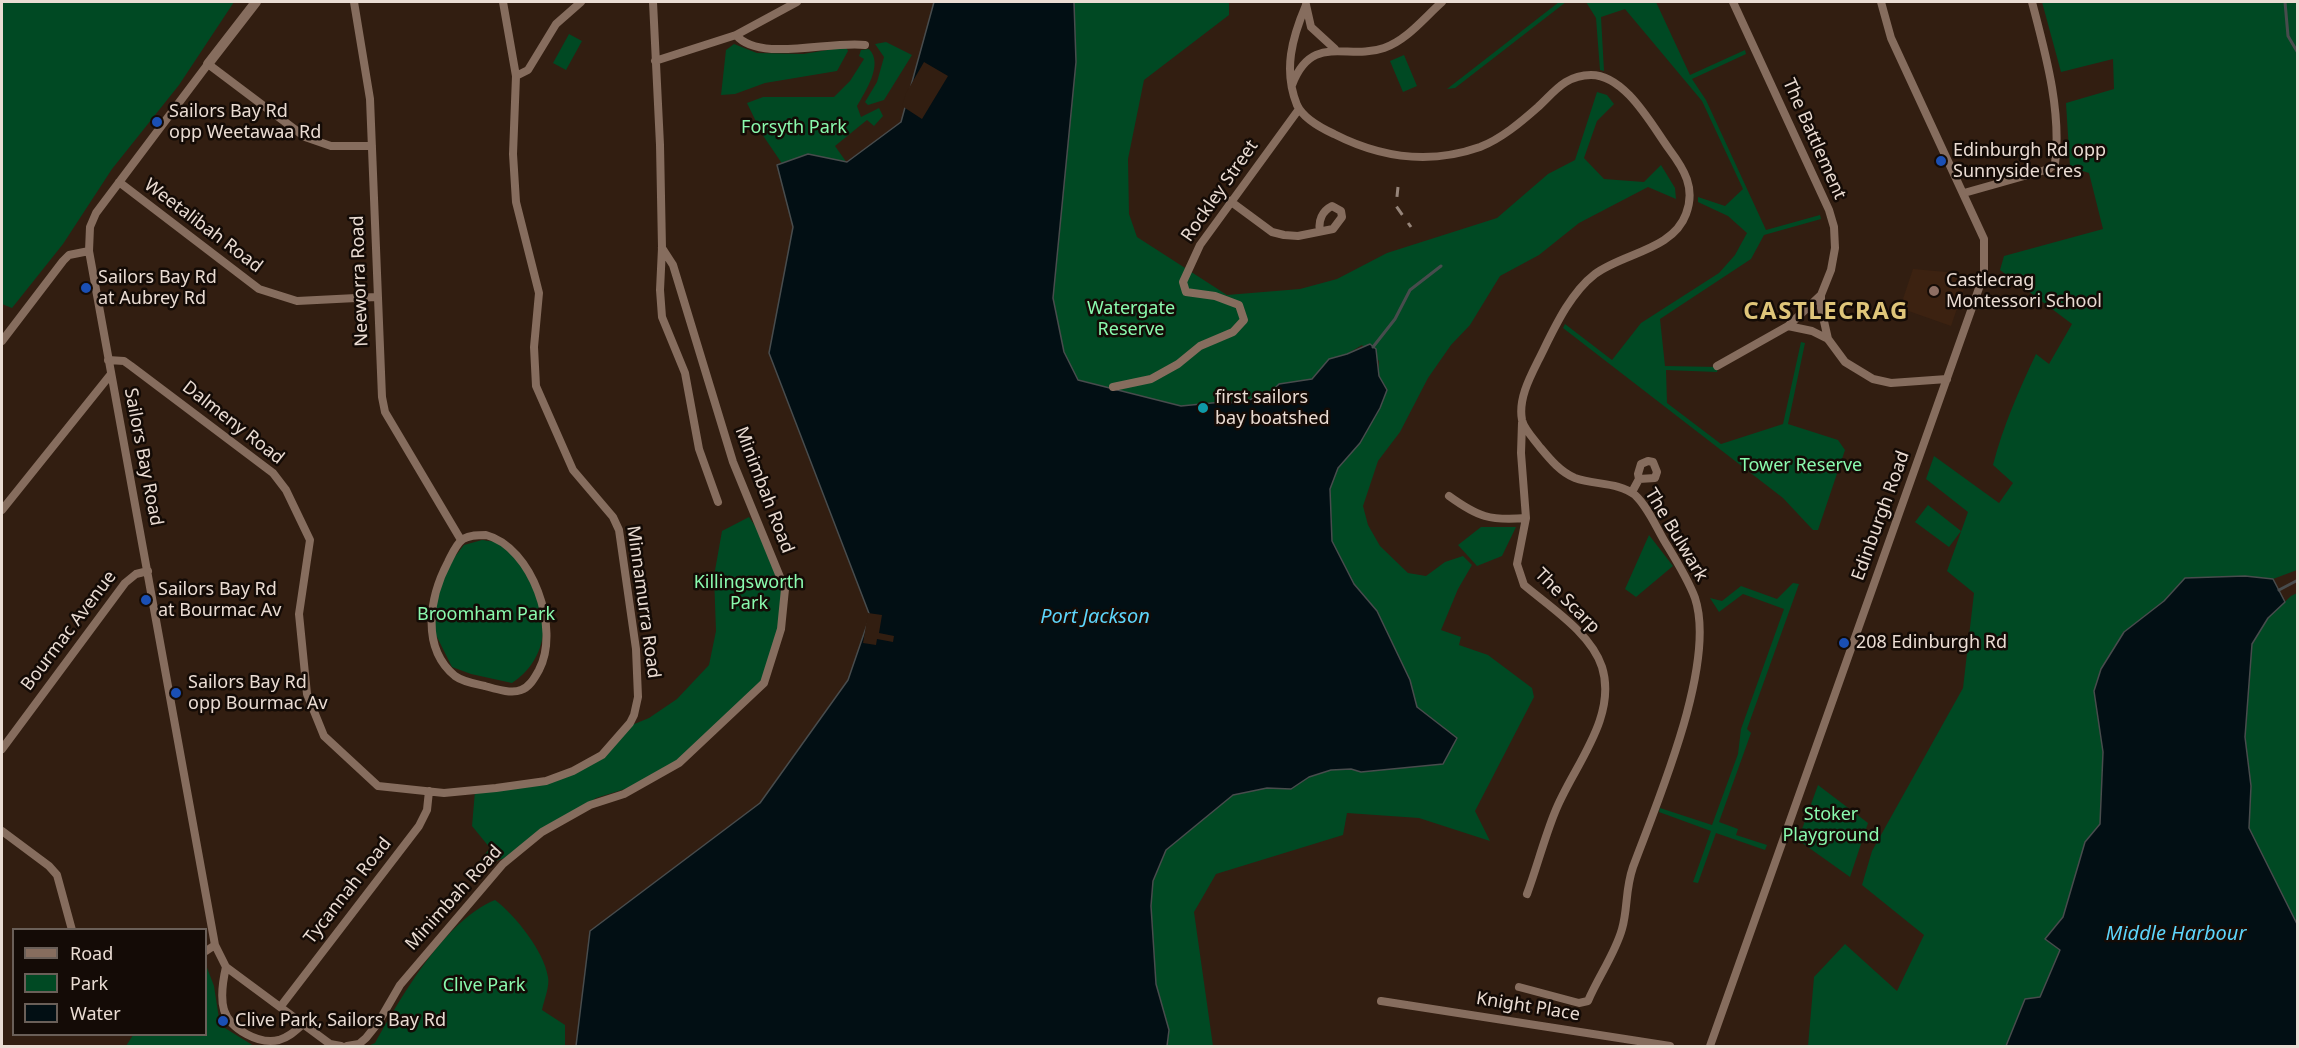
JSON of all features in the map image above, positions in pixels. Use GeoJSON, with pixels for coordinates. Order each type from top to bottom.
{"type":"FeatureCollection","features":[{"type":"Feature","properties":{"kind":"street","name":"Sailors Bay Road"},"geometry":{"type":"LineString","coordinates":[[256,2],[119,182],[93,220],[88,234],[88,251],[215,945],[226,967],[330,1044],[341,1047]]}},
{"type":"Feature","properties":{"kind":"street","name":"Neeworra Road"},"geometry":{"type":"LineString","coordinates":[[354,2],[370,99],[376,297],[385,412],[461,540]]}},
{"type":"Feature","properties":{"kind":"street","name":"Minnamurra Road"},"geometry":{"type":"LineString","coordinates":[[429,791],[444,793],[496,788],[546,780],[573,771],[606,751],[634,716],[638,697],[636,649],[619,530],[613,517],[573,470],[536,386],[534,347],[539,293],[516,202],[513,154],[516,76],[503,2]]}},
{"type":"Feature","properties":{"kind":"street"},"geometry":{"type":"LineString","coordinates":[[516,76],[528,70],[555,24],[581,2]]}},
{"type":"Feature","properties":{"kind":"street","name":"Minimbah Road"},"geometry":{"type":"LineString","coordinates":[[347,1047],[359,1044],[366,1038],[378,1023],[400,985],[496,872],[542,832],[590,805],[624,794],[654,780],[694,751],[764,683],[777,648],[785,605],[785,589],[733,462],[673,265],[662,248],[653,2]]}},
{"type":"Feature","properties":{"kind":"street"},"geometry":{"type":"LineString","coordinates":[[655,61],[736,35],[797,2]]}},
{"type":"Feature","properties":{"kind":"street"},"geometry":{"type":"LineString","coordinates":[[1292,85],[1305,64],[1316,56],[1335,49],[1365,52],[1383,48],[1409,33],[1442,2]]}},
{"type":"Feature","properties":{"kind":"street","name":"The Battlement"},"geometry":{"type":"LineString","coordinates":[[1733,2],[1829,210],[1834,227],[1835,248],[1831,270],[1821,296],[1823,322],[1828,339]]}},
{"type":"Feature","properties":{"kind":"street","name":"Edinburgh Road"},"geometry":{"type":"LineString","coordinates":[[1710,1047],[1947,379],[1986,262],[1984,239],[1891,38],[1881,2]]}},
{"type":"Feature","properties":{"kind":"street"},"geometry":{"type":"LineString","coordinates":[[1964,193],[2049,169],[2055,164],[2057,149],[2054,100],[2032,2]]}},
{"type":"Feature","properties":{"kind":"street"},"geometry":{"type":"LineString","coordinates":[[1307,3],[1311,27],[1335,49]]}},
{"type":"Feature","properties":{"kind":"street"},"geometry":{"type":"LineString","coordinates":[[1307,3],[1293,35],[1289,60],[1292,85],[1299,109],[1329,132],[1373,152],[1406,158],[1440,157],[1494,141],[1539,106],[1560,84],[1578,76],[1596,75],[1613,82],[1630,96],[1685,173],[1691,192],[1683,222],[1673,234],[1658,244],[1594,274],[1575,296],[1529,378],[1522,401],[1522,423]]}},
{"type":"Feature","properties":{"kind":"street"},"geometry":{"type":"LineString","coordinates":[[736,35],[743,43],[765,48],[791,49],[838,43],[865,45]]}},
{"type":"Feature","properties":{"kind":"street"},"geometry":{"type":"LineString","coordinates":[[208,64],[305,137],[331,146],[372,146]]}},
{"type":"Feature","properties":{"kind":"street","name":"Rockley Street"},"geometry":{"type":"LineString","coordinates":[[1113,387],[1151,379],[1178,364],[1200,346],[1233,332],[1244,320],[1239,305],[1215,296],[1186,292],[1183,282],[1200,245],[1299,109]]}},
{"type":"Feature","properties":{"kind":"street","name":"Weetalibah Road"},"geometry":{"type":"LineString","coordinates":[[119,182],[260,289],[297,301],[376,297]]}},
{"type":"Feature","properties":{"kind":"street"},"geometry":{"type":"LineString","coordinates":[[1230,201],[1272,232],[1298,236],[1320,231]]}},
{"type":"Feature","properties":{"kind":"street"},"geometry":{"type":"LineString","coordinates":[[662,248],[660,290],[662,317],[685,373],[699,449],[718,502]]}},
{"type":"Feature","properties":{"kind":"street"},"geometry":{"type":"LineString","coordinates":[[2,341],[63,261],[69,255],[88,251]]}},
{"type":"Feature","properties":{"kind":"street","name":"The Battlement"},"geometry":{"type":"LineString","coordinates":[[1717,366],[1788,326],[1821,296]]}},
{"type":"Feature","properties":{"kind":"street"},"geometry":{"type":"LineString","coordinates":[[1788,326],[1812,331],[1828,339],[1845,362],[1873,380],[1891,383],[1947,379]]}},
{"type":"Feature","properties":{"kind":"street","name":"Dalmeny Road"},"geometry":{"type":"LineString","coordinates":[[108,360],[124,361],[279,480],[310,540],[299,614],[300,640],[307,694],[324,736],[378,786],[429,791]]}},
{"type":"Feature","properties":{"kind":"street"},"geometry":{"type":"LineString","coordinates":[[2,510],[111,374]]}},
{"type":"Feature","properties":{"kind":"street","name":"The Bulwark"},"geometry":{"type":"LineString","coordinates":[[1519,987],[1579,1003],[1588,1001],[1622,928],[1626,887],[1686,720],[1695,675],[1699,631],[1696,601],[1679,565],[1640,501],[1632,492],[1623,488],[1574,478],[1562,471],[1522,423]]}},
{"type":"Feature","properties":{"kind":"street","name":"The Scarp"},"geometry":{"type":"LineString","coordinates":[[1522,423],[1521,453],[1526,518],[1517,563],[1519,575],[1524,585],[1578,632],[1591,648],[1602,667],[1606,694],[1600,719],[1555,812],[1527,894]]}},
{"type":"Feature","properties":{"kind":"street"},"geometry":{"type":"LineString","coordinates":[[1632,492],[1640,479]]}},
{"type":"Feature","properties":{"kind":"street"},"geometry":{"type":"LineString","coordinates":[[1449,496],[1477,515],[1498,520],[1526,518]]}},
{"type":"Feature","properties":{"kind":"street"},"geometry":{"type":"LineString","coordinates":[[486,535],[504,543],[515,554],[537,589],[546,622],[546,649],[536,677],[524,689],[499,689],[459,678],[443,662],[436,645],[431,621],[432,599],[444,569],[461,540],[470,536],[486,535]]}},
{"type":"Feature","properties":{"kind":"street","name":"Bourmac Avenue"},"geometry":{"type":"LineString","coordinates":[[2,749],[125,583],[136,574],[148,571]]}},
{"type":"Feature","properties":{"kind":"street","name":"Tycannah Road"},"geometry":{"type":"LineString","coordinates":[[280,1006],[419,826],[428,810],[429,791]]}},
{"type":"Feature","properties":{"kind":"street"},"geometry":{"type":"LineString","coordinates":[[2,831],[49,866],[57,875],[71,928]]}},
{"type":"Feature","properties":{"kind":"street"},"geometry":{"type":"LineString","coordinates":[[207,950],[215,945]]}},
{"type":"Feature","properties":{"kind":"street"},"geometry":{"type":"LineString","coordinates":[[226,967],[223,990],[225,1011],[239,1029],[248,1035],[276,1041],[290,1036],[303,1024]]}},
{"type":"Feature","properties":{"kind":"street","name":"Knight Place"},"geometry":{"type":"LineString","coordinates":[[1381,1001],[1670,1047]]}},
{"type":"Feature","properties":{"kind":"shaded area","name":"Castlecrag Montessori School"},"geometry":{"type":"Polygon","coordinates":[[[1913,269],[1969,274],[1951,326],[1900,308],[1913,269]]]}},
{"type":"Feature","properties":{"kind":"green space"},"geometry":{"type":"Polygon","coordinates":[[[2,2],[234,2],[179,85],[112,169],[63,244],[12,308],[2,304],[2,2]]]}},
{"type":"Feature","properties":{"kind":"green space","name":"Watergate Reserve"},"geometry":{"type":"Polygon","coordinates":[[[1074,2],[1229,2],[1229,15],[1144,80],[1128,159],[1129,214],[1137,237],[1227,295],[1300,289],[1337,279],[1387,253],[1497,218],[1548,174],[1575,160],[1597,92],[1607,95],[1614,104],[1597,121],[1584,158],[1604,179],[1644,182],[1661,165],[1675,188],[1676,199],[1648,187],[1579,223],[1539,255],[1500,276],[1470,325],[1451,345],[1428,378],[1400,432],[1378,461],[1363,506],[1368,525],[1380,546],[1408,573],[1426,576],[1445,562],[1463,556],[1472,565],[1458,589],[1441,630],[1461,637],[1459,645],[1488,655],[1532,688],[1534,697],[1475,811],[1490,841],[1419,818],[1347,813],[1343,835],[1216,874],[1194,912],[1213,1046],[1167,1046],[1169,1030],[1156,984],[1151,906],[1153,881],[1166,850],[1233,795],[1267,788],[1291,789],[1309,777],[1331,770],[1351,769],[1361,772],[1443,764],[1457,738],[1417,707],[1410,680],[1377,611],[1354,584],[1332,541],[1330,489],[1338,468],[1360,443],[1380,408],[1387,389],[1379,376],[1379,361],[1362,345],[1347,354],[1329,359],[1312,379],[1280,384],[1270,393],[1240,403],[1222,402],[1181,406],[1078,381],[1064,352],[1053,298],[1076,62],[1074,2]]]}},
{"type":"Feature","properties":{"kind":"green space"},"geometry":{"type":"Polygon","coordinates":[[[1559,2],[1566,2],[1455,88],[1447,89],[1559,2]]]}},
{"type":"Feature","properties":{"kind":"green space","name":"Tower Reserve"},"geometry":{"type":"Polygon","coordinates":[[[1586,2],[1656,2],[1690,75],[1745,50],[1746,54],[1692,79],[1706,100],[1766,230],[1820,215],[1821,219],[1764,235],[1751,259],[1660,319],[1665,366],[1718,367],[1717,372],[1666,370],[1667,403],[1721,444],[1783,424],[1801,342],[1805,343],[1788,424],[1838,440],[1845,450],[1818,530],[1813,530],[1783,498],[1563,328],[1565,324],[1612,360],[1641,323],[1719,273],[1735,255],[1747,233],[1728,216],[1698,202],[1698,197],[1725,206],[1743,189],[1702,101],[1625,9],[1601,17],[1604,71],[1600,70],[1596,18],[1586,2]]]}},
{"type":"Feature","properties":{"kind":"green space"},"geometry":{"type":"Polygon","coordinates":[[[2042,2],[2297,2],[2297,570],[2273,579],[2245,576],[2185,578],[2164,601],[2124,632],[2101,669],[2094,691],[2103,752],[2100,824],[2085,843],[2063,917],[2045,939],[2060,950],[2040,998],[2025,999],[2006,1046],[1808,1046],[1814,977],[1845,944],[1897,991],[1924,935],[1862,885],[1872,851],[1963,688],[1974,593],[1947,571],[1968,512],[1926,479],[1934,456],[1999,503],[2013,483],[1993,465],[2012,408],[2036,354],[2049,364],[2072,324],[2000,270],[2004,256],[2103,229],[2089,173],[2070,167],[2066,103],[2114,89],[2113,59],[2061,72],[2042,2]]]}},
{"type":"Feature","properties":{"kind":"green space"},"geometry":{"type":"Polygon","coordinates":[[[569,34],[582,41],[566,70],[553,63],[569,34]]]}},
{"type":"Feature","properties":{"kind":"green space"},"geometry":{"type":"Polygon","coordinates":[[[886,42],[912,55],[884,100],[868,105],[865,102],[877,82],[884,57],[875,44],[886,42]]]}},
{"type":"Feature","properties":{"kind":"green space"},"geometry":{"type":"Polygon","coordinates":[[[734,44],[757,53],[803,54],[846,47],[848,51],[837,71],[765,83],[735,94],[721,95],[726,50],[734,44]]]}},
{"type":"Feature","properties":{"kind":"green space","name":"Forsyth Park"},"geometry":{"type":"Polygon","coordinates":[[[869,49],[875,62],[874,70],[857,106],[861,117],[879,108],[883,116],[874,126],[867,120],[835,146],[847,163],[783,165],[762,134],[747,103],[763,97],[834,97],[850,81],[864,59],[859,56],[861,50],[869,49]]]}},
{"type":"Feature","properties":{"kind":"green space"},"geometry":{"type":"Polygon","coordinates":[[[1404,55],[1417,86],[1403,92],[1390,61],[1404,55]]]}},
{"type":"Feature","properties":{"kind":"green space"},"geometry":{"type":"Polygon","coordinates":[[[1928,505],[1961,531],[1949,547],[1915,522],[1928,505]]]}},
{"type":"Feature","properties":{"kind":"green space","name":"Killingsworth Park"},"geometry":{"type":"Polygon","coordinates":[[[749,517],[767,543],[785,589],[777,647],[764,683],[695,751],[654,780],[596,798],[514,855],[474,868],[490,848],[472,826],[475,791],[558,776],[591,762],[627,727],[649,718],[677,699],[709,665],[716,631],[714,576],[722,531],[749,517]]]}},
{"type":"Feature","properties":{"kind":"green space"},"geometry":{"type":"Polygon","coordinates":[[[1481,527],[1516,527],[1502,556],[1477,566],[1458,545],[1481,527]]]}},
{"type":"Feature","properties":{"kind":"green space"},"geometry":{"type":"Polygon","coordinates":[[[1649,535],[1673,566],[1636,597],[1625,589],[1649,535]]]}},
{"type":"Feature","properties":{"kind":"green space","name":"Broomham Park"},"geometry":{"type":"Polygon","coordinates":[[[482,540],[501,544],[520,559],[534,583],[542,609],[543,633],[540,648],[529,668],[512,683],[471,674],[452,667],[432,627],[432,600],[446,568],[464,545],[482,540]]]}},
{"type":"Feature","properties":{"kind":"green space"},"geometry":{"type":"Polygon","coordinates":[[[1793,583],[1799,584],[1747,729],[1751,733],[1719,822],[1738,829],[1736,835],[1767,845],[1765,850],[1716,833],[1698,883],[1693,882],[1711,831],[1659,812],[1660,808],[1712,825],[1738,754],[1741,729],[1784,609],[1743,594],[1719,612],[1710,598],[1722,601],[1741,586],[1777,599],[1793,583]]]}},
{"type":"Feature","properties":{"kind":"green space"},"geometry":{"type":"Polygon","coordinates":[[[2297,593],[2297,924],[2249,828],[2251,786],[2245,737],[2252,644],[2268,618],[2297,593]]]}},
{"type":"Feature","properties":{"kind":"green space","name":"Stoker Playground"},"geometry":{"type":"Polygon","coordinates":[[[1818,785],[1868,823],[1850,877],[1798,840],[1818,785]]]}},
{"type":"Feature","properties":{"kind":"green space","name":"Clive Park"},"geometry":{"type":"Polygon","coordinates":[[[495,900],[520,924],[541,956],[548,981],[542,1010],[565,1025],[565,1046],[368,1046],[375,1043],[411,983],[442,942],[476,910],[495,900]]]}},
{"type":"Feature","properties":{"kind":"green space"},"geometry":{"type":"Polygon","coordinates":[[[207,968],[214,986],[220,1025],[254,1046],[126,1046],[132,1036],[207,1036],[207,968]]]}},
{"type":"Feature","properties":{"kind":"water","name":"Port Jackson"},"geometry":{"type":"Polygon","coordinates":[[[934,2],[1074,2],[1076,62],[1053,298],[1064,352],[1078,380],[1181,406],[1222,402],[1240,403],[1270,393],[1279,384],[1312,379],[1329,359],[1370,344],[1376,349],[1379,376],[1387,390],[1380,408],[1360,443],[1338,468],[1330,489],[1332,541],[1354,584],[1377,611],[1410,680],[1417,707],[1457,738],[1443,764],[1361,772],[1351,769],[1331,770],[1309,777],[1291,789],[1267,788],[1233,795],[1166,850],[1153,881],[1151,906],[1156,984],[1169,1030],[1167,1046],[576,1046],[590,931],[760,803],[848,680],[870,616],[769,353],[793,227],[777,165],[808,154],[847,162],[901,122],[934,2]]]}},
{"type":"Feature","properties":{"kind":"water","name":"Middle Harbour"},"geometry":{"type":"Polygon","coordinates":[[[2245,576],[2273,579],[2285,602],[2268,618],[2252,644],[2245,737],[2251,786],[2249,828],[2297,924],[2297,1046],[2006,1046],[2025,999],[2040,997],[2060,950],[2045,939],[2063,917],[2085,842],[2100,824],[2103,752],[2094,691],[2101,669],[2124,632],[2164,601],[2185,578],[2245,576]]]}},
{"type":"Feature","properties":{"kind":"pier"},"geometry":{"type":"Polygon","coordinates":[[[924,62],[948,76],[922,119],[902,106],[906,93],[924,62]]]}},
{"type":"Feature","properties":{"kind":"pier"},"geometry":{"type":"Polygon","coordinates":[[[868,613],[882,615],[879,633],[894,636],[893,642],[877,639],[876,645],[863,643],[868,613]]]}},
{"type":"Feature","properties":{"kind":"waterway"},"geometry":{"type":"LineString","coordinates":[[2285,2],[2288,36],[2298,53]]}},
{"type":"Feature","properties":{"kind":"waterway"},"geometry":{"type":"LineString","coordinates":[[1373,347],[1395,319],[1410,290],[1441,266]]}},
{"type":"Feature","properties":{"kind":"waterway"},"geometry":{"type":"LineString","coordinates":[[2279,590],[2298,580]]}},
{"type":"Feature","properties":{"kind":"railway"},"geometry":{"type":"LineString","coordinates":[[1398,187],[1396,206],[1411,227]]}},
{"type":"Feature","properties":{"kind":"place","name":"Sailors Bay Rd opp Weetawaa Rd"},"geometry":{"type":"Point","coordinates":[157,122]}},
{"type":"Feature","properties":{"kind":"place","name":"Edinburgh Rd opp Sunnyside Cres"},"geometry":{"type":"Point","coordinates":[1941,161]}},
{"type":"Feature","properties":{"kind":"place","name":"Sailors Bay Rd at Aubrey Rd"},"geometry":{"type":"Point","coordinates":[86,288]}},
{"type":"Feature","properties":{"kind":"place","name":"Castlecrag Montessori School"},"geometry":{"type":"Point","coordinates":[1934,291]}},
{"type":"Feature","properties":{"kind":"place","name":"first sailors bay boatshed"},"geometry":{"type":"Point","coordinates":[1203,408]}},
{"type":"Feature","properties":{"kind":"place","name":"Sailors Bay Rd at Bourmac Av"},"geometry":{"type":"Point","coordinates":[146,600]}},
{"type":"Feature","properties":{"kind":"place","name":"208 Edinburgh Rd"},"geometry":{"type":"Point","coordinates":[1844,643]}},
{"type":"Feature","properties":{"kind":"place","name":"Sailors Bay Rd opp Bourmac Av"},"geometry":{"type":"Point","coordinates":[176,693]}},
{"type":"Feature","properties":{"kind":"place","name":"Clive Park, Sailors Bay Rd"},"geometry":{"type":"Point","coordinates":[223,1021]}},
{"type":"Feature","properties":{"kind":"district","name":"CASTLECRAG"},"geometry":{"type":"Point","coordinates":[1826,312]}}]}
